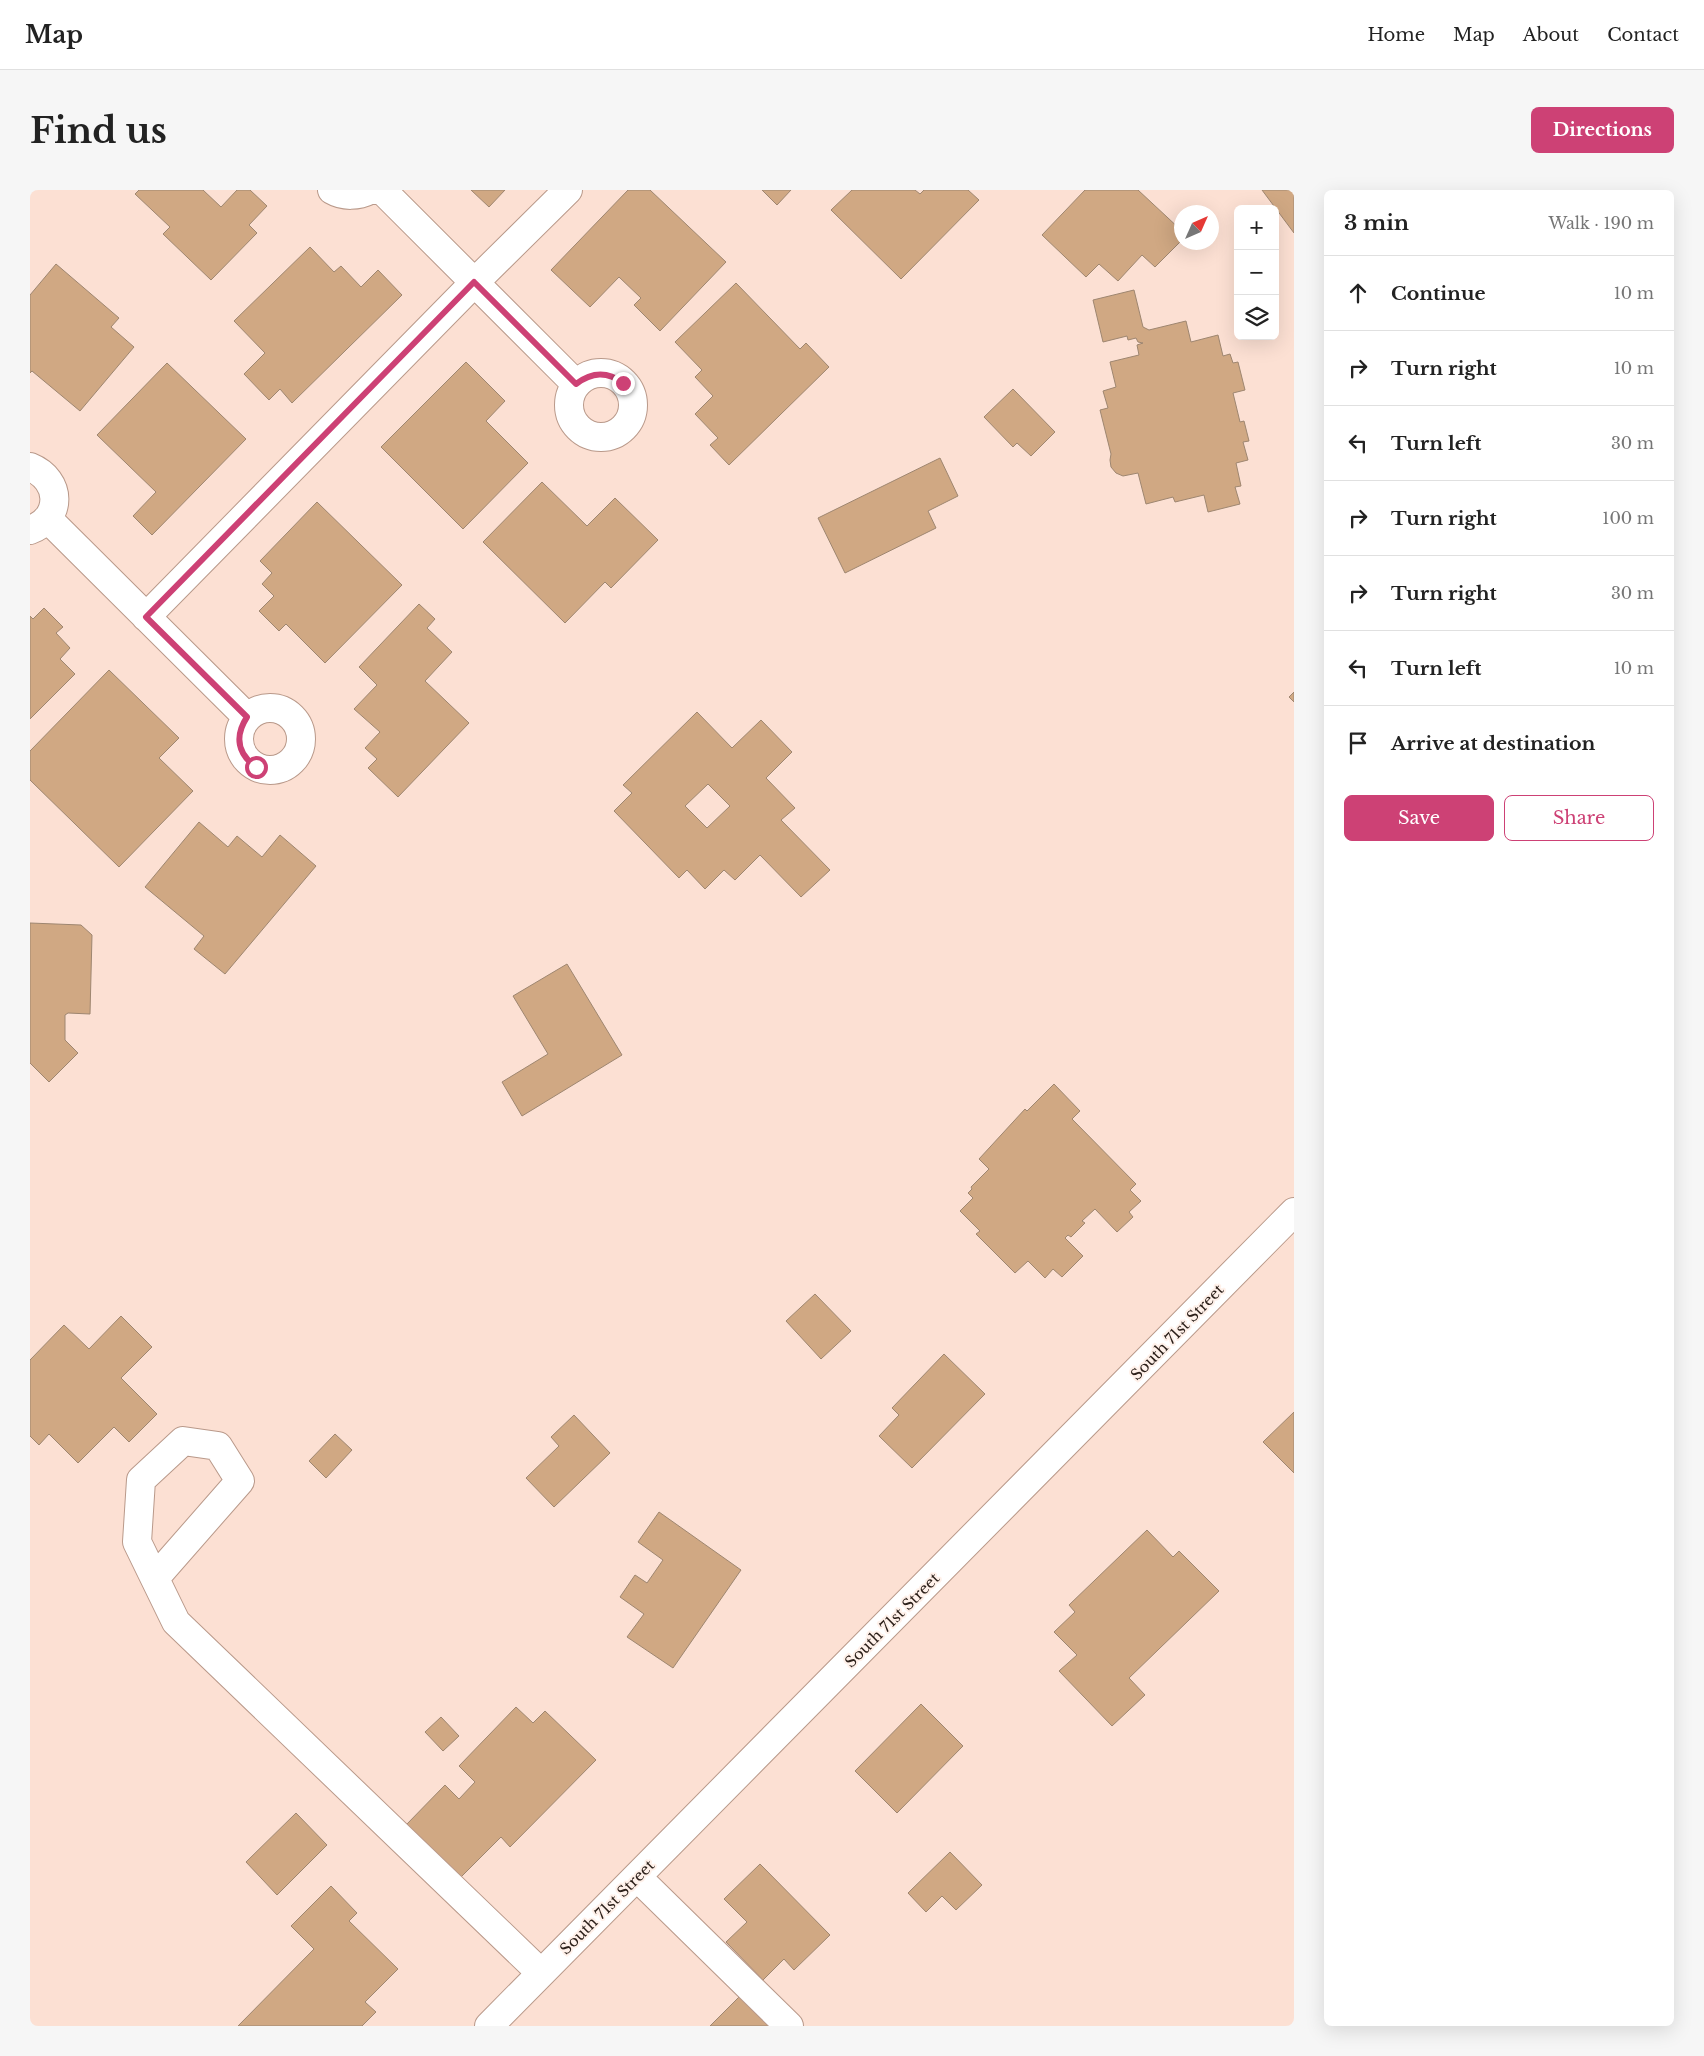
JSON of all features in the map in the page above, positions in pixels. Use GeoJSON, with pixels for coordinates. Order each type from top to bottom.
{"type":"FeatureCollection","features":[{"type":"Feature","properties":{"kind":"street"},"geometry":{"type":"LineString","coordinates":[[332,190],[346,195],[357,195],[370,190]]}},
{"type":"Feature","properties":{"kind":"street"},"geometry":{"type":"LineString","coordinates":[[382,190],[576,384]]}},
{"type":"Feature","properties":{"kind":"street"},"geometry":{"type":"LineString","coordinates":[[146,617],[474,282],[568,190]]}},
{"type":"Feature","properties":{"kind":"street"},"geometry":{"type":"LineString","coordinates":[[30,467],[46,477],[52,486],[55,498],[53,509],[39,525],[146,617],[247,717]]}},
{"type":"Feature","properties":{"kind":"street","name":"South 71st Street"},"geometry":{"type":"LineString","coordinates":[[489,2026],[1294,1212]]}},
{"type":"Feature","properties":{"kind":"street"},"geometry":{"type":"LineString","coordinates":[[155,1578],[240,1481],[218,1446],[183,1441],[141,1480],[137,1542],[176,1622],[541,1973]]}},
{"type":"Feature","properties":{"kind":"street"},"geometry":{"type":"LineString","coordinates":[[637,1877],[789,2026]]}},
{"type":"Feature","properties":{"kind":"building"},"geometry":{"type":"Polygon","coordinates":[[[139,190],[203,190],[221,207],[237,190],[250,190],[267,206],[249,225],[257,233],[211,280],[163,234],[170,227],[135,194],[139,190]]]}},
{"type":"Feature","properties":{"kind":"building"},"geometry":{"type":"Polygon","coordinates":[[[471,190],[505,190],[489,207],[471,190]]]}},
{"type":"Feature","properties":{"kind":"building"},"geometry":{"type":"Polygon","coordinates":[[[628,190],[650,190],[726,262],[660,331],[634,305],[641,298],[619,277],[590,307],[551,270],[628,190]]]}},
{"type":"Feature","properties":{"kind":"building"},"geometry":{"type":"Polygon","coordinates":[[[762,190],[791,190],[777,205],[762,190]]]}},
{"type":"Feature","properties":{"kind":"building"},"geometry":{"type":"Polygon","coordinates":[[[852,190],[915,190],[920,194],[924,190],[968,190],[979,200],[901,279],[831,210],[852,190]]]}},
{"type":"Feature","properties":{"kind":"building"},"geometry":{"type":"Polygon","coordinates":[[[1085,190],[1138,190],[1174,224],[1174,248],[1155,267],[1142,255],[1118,281],[1099,264],[1086,277],[1042,235],[1085,190]]]}},
{"type":"Feature","properties":{"kind":"building"},"geometry":{"type":"Polygon","coordinates":[[[1262,190],[1294,190],[1294,233],[1279,213],[1279,205],[1273,205],[1262,190]]]}},
{"type":"Feature","properties":{"kind":"building"},"geometry":{"type":"Polygon","coordinates":[[[310,247],[334,272],[341,266],[361,287],[378,270],[402,295],[292,403],[280,389],[269,400],[244,374],[265,353],[234,321],[310,247]]]}},
{"type":"Feature","properties":{"kind":"building"},"geometry":{"type":"Polygon","coordinates":[[[56,264],[119,318],[111,327],[134,347],[80,411],[32,371],[30,373],[30,295],[56,264]]]}},
{"type":"Feature","properties":{"kind":"building"},"geometry":{"type":"Polygon","coordinates":[[[736,283],[800,349],[806,343],[829,367],[729,465],[710,445],[718,438],[695,414],[713,396],[695,377],[702,370],[675,342],[736,283]]]}},
{"type":"Feature","properties":{"kind":"building"},"geometry":{"type":"Polygon","coordinates":[[[1134,290],[1143,327],[1149,330],[1186,321],[1191,342],[1218,335],[1223,356],[1230,354],[1233,363],[1238,362],[1245,390],[1233,393],[1240,422],[1244,421],[1249,441],[1243,442],[1248,460],[1236,463],[1241,486],[1235,487],[1240,504],[1208,512],[1204,495],[1175,502],[1173,497],[1146,504],[1138,473],[1123,476],[1116,473],[1111,467],[1111,454],[1100,410],[1108,408],[1103,391],[1116,387],[1110,362],[1139,355],[1137,345],[1143,343],[1138,342],[1136,338],[1128,340],[1127,336],[1103,342],[1093,300],[1134,290]]]}},
{"type":"Feature","properties":{"kind":"building"},"geometry":{"type":"Polygon","coordinates":[[[466,362],[505,401],[486,421],[528,463],[463,529],[381,447],[466,362]]]}},
{"type":"Feature","properties":{"kind":"building"},"geometry":{"type":"Polygon","coordinates":[[[167,363],[246,439],[152,535],[133,516],[156,492],[97,435],[167,363]]]}},
{"type":"Feature","properties":{"kind":"building"},"geometry":{"type":"Polygon","coordinates":[[[1013,389],[1055,432],[1031,456],[1017,443],[1013,447],[984,417],[1013,389]]]}},
{"type":"Feature","properties":{"kind":"building"},"geometry":{"type":"Polygon","coordinates":[[[940,458],[958,496],[928,511],[936,528],[845,573],[818,518],[940,458]]]}},
{"type":"Feature","properties":{"kind":"building"},"geometry":{"type":"Polygon","coordinates":[[[542,482],[587,526],[615,498],[658,540],[611,588],[605,582],[565,623],[483,542],[542,482]]]}},
{"type":"Feature","properties":{"kind":"building"},"geometry":{"type":"Polygon","coordinates":[[[317,502],[402,585],[325,663],[286,624],[279,631],[259,611],[274,596],[262,584],[272,573],[260,561],[317,502]]]}},
{"type":"Feature","properties":{"kind":"building"},"geometry":{"type":"Polygon","coordinates":[[[419,604],[435,619],[427,628],[452,652],[425,681],[469,723],[398,797],[368,768],[377,759],[365,748],[380,732],[354,709],[377,685],[359,667],[419,604]]]}},
{"type":"Feature","properties":{"kind":"building"},"geometry":{"type":"Polygon","coordinates":[[[44,608],[63,627],[56,633],[70,648],[60,659],[75,674],[30,719],[30,616],[33,619],[44,608]]]}},
{"type":"Feature","properties":{"kind":"building"},"geometry":{"type":"Polygon","coordinates":[[[109,670],[179,738],[159,758],[193,791],[119,867],[30,780],[30,751],[109,670]]]}},
{"type":"Feature","properties":{"kind":"building"},"geometry":{"type":"Polygon","coordinates":[[[1294,692],[1294,702],[1289,697],[1294,692]]]}},
{"type":"Feature","properties":{"kind":"building"},"geometry":{"type":"Polygon","coordinates":[[[697,712],[732,748],[761,720],[792,752],[766,778],[795,808],[781,820],[830,870],[801,897],[760,855],[735,880],[724,870],[705,889],[687,870],[679,878],[614,811],[632,793],[623,785],[697,712]],[[708,784],[685,806],[707,828],[730,806],[708,784]]]}},
{"type":"Feature","properties":{"kind":"building"},"geometry":{"type":"Polygon","coordinates":[[[199,822],[228,847],[237,836],[262,857],[280,835],[316,866],[225,974],[194,949],[204,936],[145,887],[199,822]]]}},
{"type":"Feature","properties":{"kind":"building"},"geometry":{"type":"Polygon","coordinates":[[[30,923],[81,925],[92,935],[90,1014],[68,1013],[65,1015],[65,1040],[78,1053],[49,1082],[30,1063],[30,923]]]}},
{"type":"Feature","properties":{"kind":"building"},"geometry":{"type":"Polygon","coordinates":[[[567,964],[622,1055],[522,1116],[502,1082],[548,1054],[513,996],[567,964]]]}},
{"type":"Feature","properties":{"kind":"building"},"geometry":{"type":"Polygon","coordinates":[[[1054,1084],[1080,1111],[1072,1119],[1136,1184],[1130,1190],[1141,1201],[1129,1212],[1133,1217],[1117,1232],[1095,1209],[1082,1221],[1085,1223],[1071,1237],[1068,1235],[1065,1238],[1083,1256],[1062,1277],[1053,1269],[1045,1278],[1028,1261],[1015,1273],[976,1234],[980,1231],[960,1211],[973,1198],[968,1193],[972,1189],[971,1187],[989,1169],[979,1159],[1025,1109],[1027,1111],[1054,1084]]]}},
{"type":"Feature","properties":{"kind":"building"},"geometry":{"type":"Polygon","coordinates":[[[815,1294],[851,1331],[821,1359],[786,1321],[815,1294]]]}},
{"type":"Feature","properties":{"kind":"building"},"geometry":{"type":"Polygon","coordinates":[[[121,1316],[152,1347],[121,1378],[157,1414],[129,1442],[114,1427],[78,1463],[49,1434],[39,1445],[30,1436],[30,1360],[64,1325],[89,1349],[121,1316]]]}},
{"type":"Feature","properties":{"kind":"building"},"geometry":{"type":"Polygon","coordinates":[[[944,1354],[985,1394],[912,1468],[879,1436],[899,1415],[892,1408],[944,1354]]]}},
{"type":"Feature","properties":{"kind":"building"},"geometry":{"type":"Polygon","coordinates":[[[1294,1412],[1294,1473],[1263,1442],[1294,1412]]]}},
{"type":"Feature","properties":{"kind":"building"},"geometry":{"type":"Polygon","coordinates":[[[574,1415],[610,1453],[554,1507],[526,1478],[559,1446],[551,1437],[574,1415]]]}},
{"type":"Feature","properties":{"kind":"building"},"geometry":{"type":"Polygon","coordinates":[[[335,1434],[352,1450],[326,1478],[309,1461],[335,1434]]]}},
{"type":"Feature","properties":{"kind":"building"},"geometry":{"type":"Polygon","coordinates":[[[659,1512],[741,1570],[673,1668],[627,1637],[644,1614],[620,1597],[635,1575],[647,1583],[663,1560],[638,1542],[659,1512]]]}},
{"type":"Feature","properties":{"kind":"building"},"geometry":{"type":"Polygon","coordinates":[[[1147,1530],[1173,1557],[1179,1551],[1219,1591],[1129,1678],[1145,1695],[1112,1726],[1059,1671],[1077,1655],[1054,1632],[1075,1612],[1069,1605],[1147,1530]]]}},
{"type":"Feature","properties":{"kind":"building"},"geometry":{"type":"Polygon","coordinates":[[[921,1704],[963,1746],[897,1813],[855,1771],[921,1704]]]}},
{"type":"Feature","properties":{"kind":"building"},"geometry":{"type":"Polygon","coordinates":[[[516,1707],[533,1723],[545,1711],[596,1760],[510,1847],[501,1837],[460,1878],[406,1825],[445,1785],[459,1799],[475,1782],[459,1766],[516,1707]]]}},
{"type":"Feature","properties":{"kind":"building"},"geometry":{"type":"Polygon","coordinates":[[[441,1717],[459,1736],[443,1751],[425,1732],[441,1717]]]}},
{"type":"Feature","properties":{"kind":"building"},"geometry":{"type":"Polygon","coordinates":[[[296,1813],[327,1845],[277,1895],[246,1862],[296,1813]]]}},
{"type":"Feature","properties":{"kind":"building"},"geometry":{"type":"Polygon","coordinates":[[[950,1852],[982,1885],[956,1910],[942,1896],[926,1912],[908,1893],[950,1852]]]}},
{"type":"Feature","properties":{"kind":"building"},"geometry":{"type":"Polygon","coordinates":[[[760,1864],[830,1935],[794,1970],[784,1959],[763,1980],[726,1942],[747,1922],[724,1899],[760,1864]]]}},
{"type":"Feature","properties":{"kind":"building"},"geometry":{"type":"Polygon","coordinates":[[[331,1886],[357,1913],[349,1921],[398,1969],[365,2002],[376,2012],[362,2026],[238,2026],[314,1949],[291,1926],[331,1886]]]}},
{"type":"Feature","properties":{"kind":"building"},"geometry":{"type":"Polygon","coordinates":[[[740,1996],[770,2026],[710,2026],[740,1996]]]}},
{"type":"Feature","properties":{"kind":"route"},"geometry":{"type":"LineString","coordinates":[[256,767],[242,754],[239,745],[241,726],[247,717],[146,617],[474,282],[576,384],[594,374],[614,376],[623,383]]}}]}
